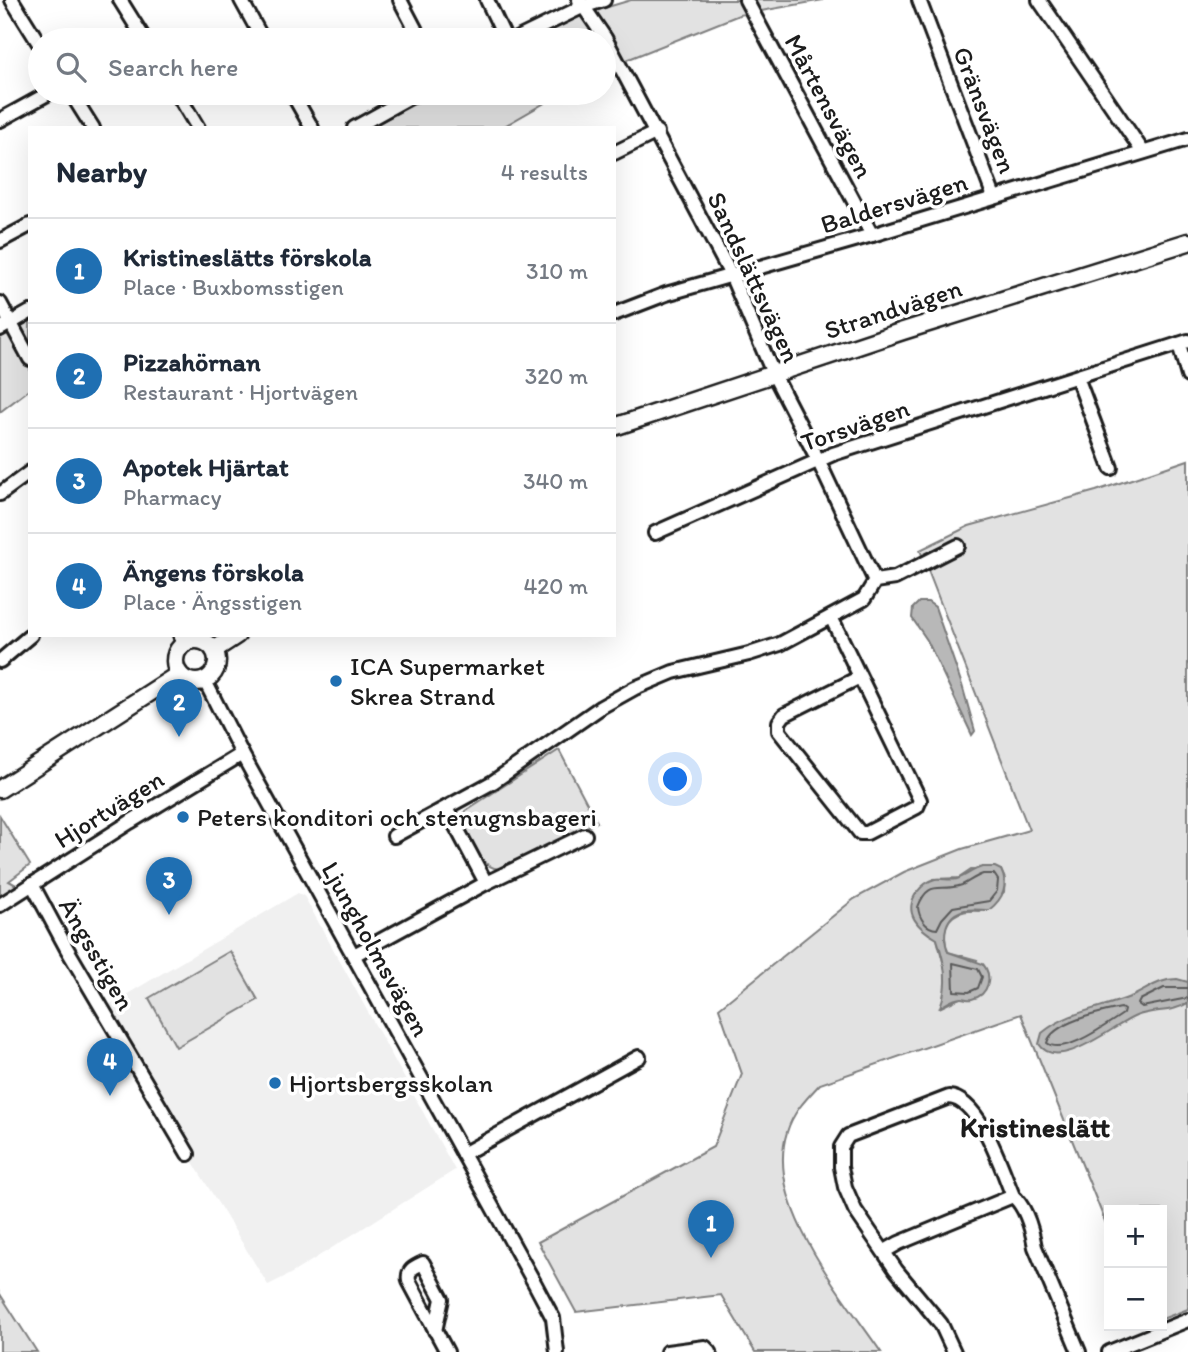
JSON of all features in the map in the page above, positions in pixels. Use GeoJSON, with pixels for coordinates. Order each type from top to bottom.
{"type":"FeatureCollection","features":[{"type":"Feature","properties":{"kind":"street"},"geometry":{"type":"LineString","coordinates":[[12,0],[29,28]]}},
{"type":"Feature","properties":{"kind":"street"},"geometry":{"type":"LineString","coordinates":[[120,0],[138,28]]}},
{"type":"Feature","properties":{"kind":"street"},"geometry":{"type":"LineString","coordinates":[[241,0],[256,28]]}},
{"type":"Feature","properties":{"kind":"street"},"geometry":{"type":"LineString","coordinates":[[400,0],[415,28]]}},
{"type":"Feature","properties":{"kind":"street"},"geometry":{"type":"LineString","coordinates":[[487,0],[500,28]]}},
{"type":"Feature","properties":{"kind":"street"},"geometry":{"type":"LineString","coordinates":[[535,28],[580,3],[604,0]]}},
{"type":"Feature","properties":{"kind":"street","name":"Mårtensvägen"},"geometry":{"type":"LineString","coordinates":[[746,0],[872,234]]}},
{"type":"Feature","properties":{"kind":"street","name":"Gränsvägen"},"geometry":{"type":"LineString","coordinates":[[919,0],[995,197]]}},
{"type":"Feature","properties":{"kind":"street"},"geometry":{"type":"LineString","coordinates":[[1039,0],[1143,152]]}},
{"type":"Feature","properties":{"kind":"street","name":"Sandslättsvägen"},"geometry":{"type":"LineString","coordinates":[[580,3],[598,28]]}},
{"type":"Feature","properties":{"kind":"street","name":"Sandslättsvägen"},"geometry":{"type":"LineString","coordinates":[[616,58],[731,275],[773,373],[875,581]]}},
{"type":"Feature","properties":{"kind":"street"},"geometry":{"type":"LineString","coordinates":[[0,120],[28,105]]}},
{"type":"Feature","properties":{"kind":"street"},"geometry":{"type":"LineString","coordinates":[[79,105],[92,126]]}},
{"type":"Feature","properties":{"kind":"street"},"geometry":{"type":"LineString","coordinates":[[184,105],[197,126]]}},
{"type":"Feature","properties":{"kind":"street"},"geometry":{"type":"LineString","coordinates":[[299,105],[312,126]]}},
{"type":"Feature","properties":{"kind":"street"},"geometry":{"type":"LineString","coordinates":[[358,126],[395,105]]}},
{"type":"Feature","properties":{"kind":"street"},"geometry":{"type":"LineString","coordinates":[[616,152],[657,132]]}},
{"type":"Feature","properties":{"kind":"street","name":"Baldersvägen"},"geometry":{"type":"LineString","coordinates":[[616,313],[666,294],[1188,139]]}},
{"type":"Feature","properties":{"kind":"street"},"geometry":{"type":"LineString","coordinates":[[0,241],[28,226]]}},
{"type":"Feature","properties":{"kind":"street","name":"Strandvägen"},"geometry":{"type":"LineString","coordinates":[[616,426],[773,373],[1188,242]]}},
{"type":"Feature","properties":{"kind":"street"},"geometry":{"type":"LineString","coordinates":[[0,303],[5,326],[28,356]]}},
{"type":"Feature","properties":{"kind":"street"},"geometry":{"type":"LineString","coordinates":[[5,326],[28,313]]}},
{"type":"Feature","properties":{"kind":"street","name":"Torsvägen"},"geometry":{"type":"LineString","coordinates":[[655,533],[818,460],[1183,343],[1188,376]]}},
{"type":"Feature","properties":{"kind":"street"},"geometry":{"type":"LineString","coordinates":[[1076,377],[1111,468]]}},
{"type":"Feature","properties":{"kind":"street"},"geometry":{"type":"LineString","coordinates":[[0,494],[28,473]]}},
{"type":"Feature","properties":{"kind":"street"},"geometry":{"type":"LineString","coordinates":[[394,836],[493,782],[601,707],[635,688],[673,671],[765,650],[864,599],[875,581],[895,578],[958,546]]}},
{"type":"Feature","properties":{"kind":"street"},"geometry":{"type":"LineString","coordinates":[[831,617],[920,800],[917,807],[867,833],[860,833],[779,731],[779,722],[784,715],[860,677]]}},
{"type":"Feature","properties":{"kind":"street"},"geometry":{"type":"LineString","coordinates":[[0,661],[29,637]]}},
{"type":"Feature","properties":{"kind":"street"},"geometry":{"type":"LineString","coordinates":[[214,650],[234,637]]}},
{"type":"Feature","properties":{"kind":"street"},"geometry":{"type":"LineString","coordinates":[[182,640],[200,640],[214,650],[217,656],[216,668],[210,678],[193,683],[178,674],[175,658],[182,640]]}},
{"type":"Feature","properties":{"kind":"street"},"geometry":{"type":"LineString","coordinates":[[0,789],[178,674]]}},
{"type":"Feature","properties":{"kind":"street","name":"Ljungholmsvägen"},"geometry":{"type":"LineString","coordinates":[[205,681],[242,754],[359,952],[463,1154],[553,1318],[557,1352]]}},
{"type":"Feature","properties":{"kind":"street","name":"Hjortvägen"},"geometry":{"type":"LineString","coordinates":[[0,905],[242,754]]}},
{"type":"Feature","properties":{"kind":"street"},"geometry":{"type":"LineString","coordinates":[[446,808],[486,883]]}},
{"type":"Feature","properties":{"kind":"street"},"geometry":{"type":"LineString","coordinates":[[359,952],[486,883],[585,835]]}},
{"type":"Feature","properties":{"kind":"street","name":"Ängsstigen"},"geometry":{"type":"LineString","coordinates":[[32,884],[67,949],[188,1154]]}},
{"type":"Feature","properties":{"kind":"street"},"geometry":{"type":"LineString","coordinates":[[463,1154],[639,1057]]}},
{"type":"Feature","properties":{"kind":"street"},"geometry":{"type":"LineString","coordinates":[[954,1352],[936,1316],[896,1270],[860,1219],[845,1188],[841,1150],[843,1141],[848,1136],[937,1100],[956,1097],[964,1102],[979,1121],[1013,1196],[1019,1201],[1033,1232],[1035,1247],[1079,1352]]}},
{"type":"Feature","properties":{"kind":"street"},"geometry":{"type":"LineString","coordinates":[[885,1251],[1013,1196]]}},
{"type":"Feature","properties":{"kind":"street"},"geometry":{"type":"LineString","coordinates":[[435,1331],[442,1299],[423,1263],[411,1269],[409,1281],[435,1331],[447,1352]]}},
{"type":"Feature","properties":{"kind":"street"},"geometry":{"type":"LineString","coordinates":[[1110,1352],[1132,1348],[1188,1320]]}},
{"type":"Feature","properties":{"kind":"street"},"geometry":{"type":"LineString","coordinates":[[667,1352],[697,1346],[705,1347],[710,1352]]}},
{"type":"Feature","properties":{"kind":"shaded area"},"geometry":{"type":"Polygon","coordinates":[[[631,0],[823,0],[739,15],[616,64],[616,28],[557,28],[581,15],[631,0]]]}},
{"type":"Feature","properties":{"kind":"shaded area"},"geometry":{"type":"Polygon","coordinates":[[[412,105],[541,105],[504,126],[373,126],[412,105]]]}},
{"type":"Feature","properties":{"kind":"shaded area"},"geometry":{"type":"Polygon","coordinates":[[[28,322],[28,391],[0,412],[0,338],[28,322]]]}},
{"type":"Feature","properties":{"kind":"shaded area"},"geometry":{"type":"Polygon","coordinates":[[[1188,460],[1188,1309],[1167,1317],[1167,1205],[1104,1205],[1104,1219],[1021,1014],[820,1084],[800,1106],[787,1132],[783,1160],[787,1189],[797,1218],[828,1277],[881,1352],[755,1352],[721,1295],[576,1312],[538,1242],[713,1147],[742,1074],[719,1008],[854,899],[904,872],[962,849],[1029,830],[920,550],[969,526],[1096,491],[1188,460]],[[971,870],[959,878],[934,879],[937,939],[945,969],[946,991],[941,1007],[960,998],[977,960],[948,952],[945,934],[949,920],[961,912],[980,911],[1004,892],[1005,879],[1001,870],[971,870]]]}},
{"type":"Feature","properties":{"kind":"shaded area"},"geometry":{"type":"Polygon","coordinates":[[[559,750],[597,822],[502,869],[488,865],[477,852],[461,820],[465,811],[559,750]]]}},
{"type":"Feature","properties":{"kind":"shaded area"},"geometry":{"type":"Polygon","coordinates":[[[0,816],[30,865],[9,881],[29,892],[0,912],[0,816]]]}},
{"type":"Feature","properties":{"kind":"shaded area","name":"Hjortsbergsskolan"},"geometry":{"type":"Polygon","coordinates":[[[298,893],[304,896],[455,1170],[292,1273],[268,1285],[97,1012],[298,893]]]}},
{"type":"Feature","properties":{"kind":"shaded area"},"geometry":{"type":"Polygon","coordinates":[[[230,951],[258,1000],[176,1047],[149,998],[230,951]]]}},
{"type":"Feature","properties":{"kind":"shaded area"},"geometry":{"type":"Polygon","coordinates":[[[0,1294],[37,1352],[0,1352],[0,1294]]]}},
{"type":"Feature","properties":{"kind":"water"},"geometry":{"type":"Polygon","coordinates":[[[919,602],[928,602],[935,607],[962,685],[975,731],[972,735],[927,640],[912,618],[913,608],[919,602]]]}},
{"type":"Feature","properties":{"kind":"water"},"geometry":{"type":"Polygon","coordinates":[[[982,867],[1001,870],[1004,887],[1001,897],[989,910],[965,910],[953,916],[946,926],[945,939],[948,952],[983,964],[988,974],[988,984],[978,997],[956,999],[940,1007],[945,982],[942,957],[937,939],[915,920],[911,907],[913,900],[917,892],[932,880],[957,879],[982,867]]]}},
{"type":"Feature","properties":{"kind":"water"},"geometry":{"type":"Polygon","coordinates":[[[1177,979],[1188,982],[1188,1003],[1182,1006],[1136,1016],[1073,1050],[1048,1052],[1039,1044],[1042,1033],[1063,1020],[1130,997],[1158,983],[1177,979]]]}},
{"type":"Feature","properties":{"kind":"place","name":"ICA Supermarket Skrea Strand"},"geometry":{"type":"Point","coordinates":[336,681]}},
{"type":"Feature","properties":{"kind":"place","name":"Pizzahörnan"},"geometry":{"type":"Point","coordinates":[179,737]}},
{"type":"Feature","properties":{"kind":"place","name":"Peters konditori och stenugnsbageri"},"geometry":{"type":"Point","coordinates":[183,817]}},
{"type":"Feature","properties":{"kind":"place","name":"Apotek Hjärtat"},"geometry":{"type":"Point","coordinates":[169,915]}},
{"type":"Feature","properties":{"kind":"place","name":"Hjortsbergsskolan"},"geometry":{"type":"Point","coordinates":[275,1083]}},
{"type":"Feature","properties":{"kind":"place","name":"Ängens förskola"},"geometry":{"type":"Point","coordinates":[110,1096]}},
{"type":"Feature","properties":{"kind":"place","name":"Kristineslätts förskola"},"geometry":{"type":"Point","coordinates":[711,1258]}},
{"type":"Feature","properties":{"kind":"district","name":"Kristineslätt"},"geometry":{"type":"Point","coordinates":[1035,1127]}}]}
